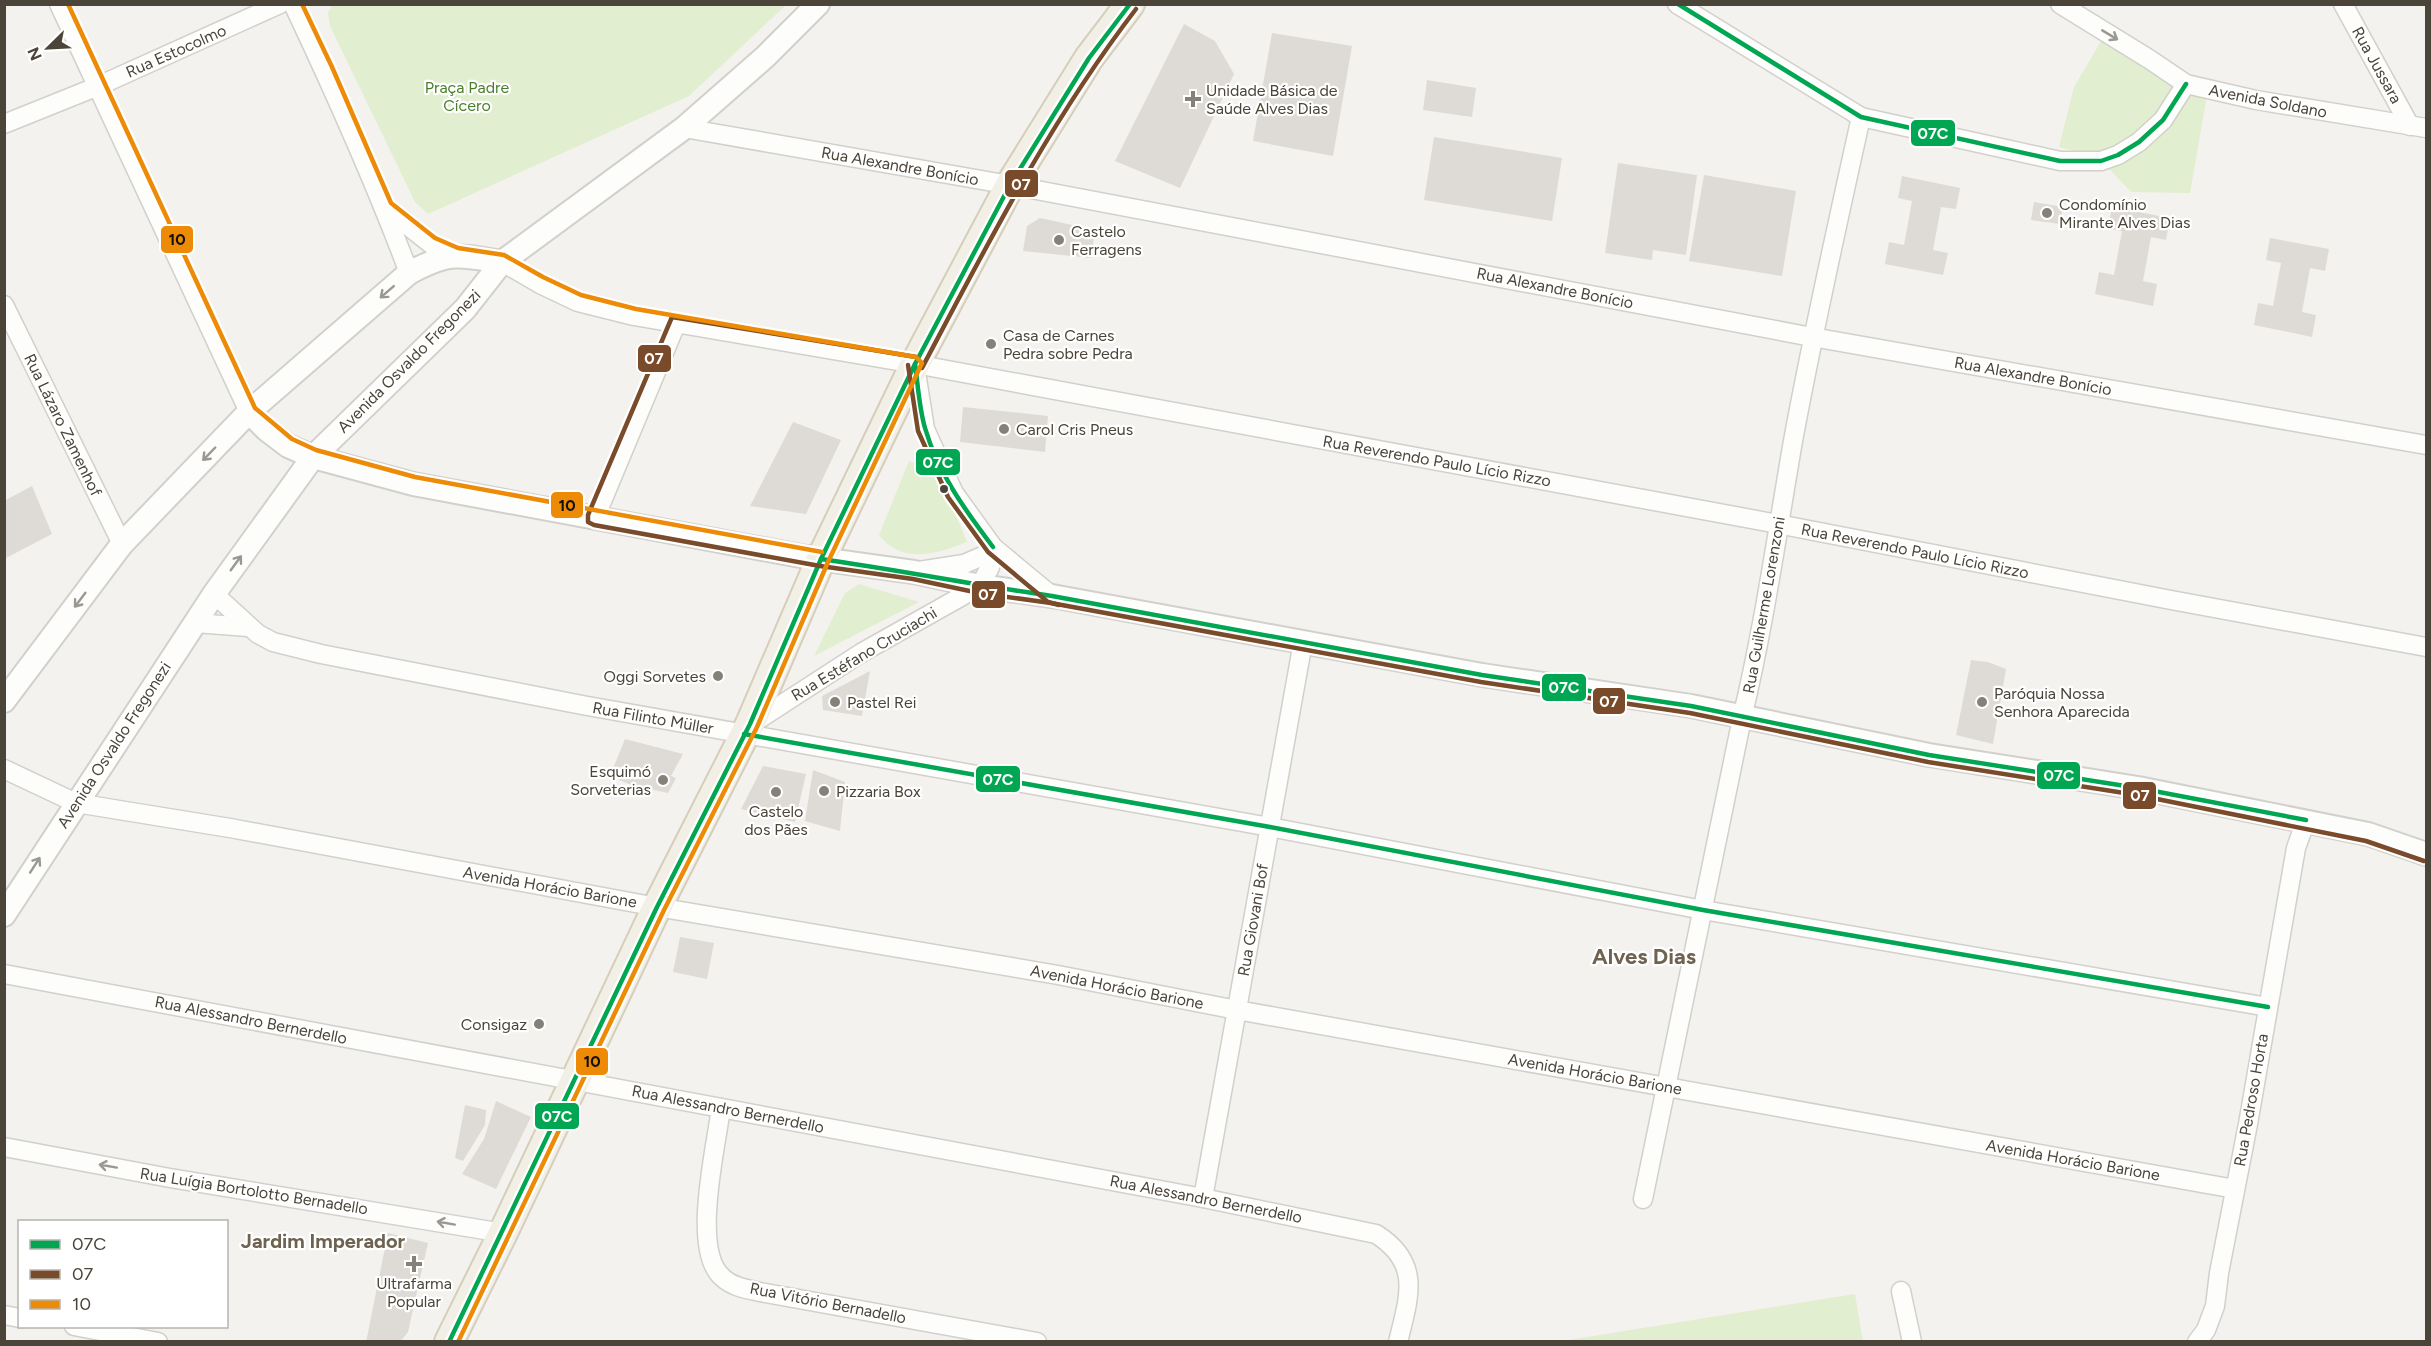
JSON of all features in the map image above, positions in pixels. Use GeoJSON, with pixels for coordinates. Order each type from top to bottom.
{"type":"FeatureCollection","features":[{"type":"Feature","properties":{"kind":"main road"},"geometry":{"type":"LineString","coordinates":[[449,1341],[503,1233],[657,907],[747,729],[821,560],[915,364],[1010,185],[1089,58],[1130,4]]}},
{"type":"Feature","properties":{"kind":"street"},"geometry":{"type":"LineString","coordinates":[[59,4],[249,412],[288,446],[313,457],[413,484],[821,560],[914,572],[980,586],[1052,596],[1482,675],[1691,706],[1929,755],[2138,789],[2306,820],[2368,834],[2427,854]]}},
{"type":"Feature","properties":{"kind":"street","name":"Rua Estocolmo"},"geometry":{"type":"LineString","coordinates":[[4,124],[96,87],[280,4]]}},
{"type":"Feature","properties":{"kind":"street"},"geometry":{"type":"LineString","coordinates":[[293,4],[325,70],[385,208],[409,273]]}},
{"type":"Feature","properties":{"kind":"street","name":"Avenida Osvaldo Fregonezi"},"geometry":{"type":"LineString","coordinates":[[4,915],[214,594],[313,457],[465,309],[502,262],[684,128],[765,57],[818,4]]}},
{"type":"Feature","properties":{"kind":"street"},"geometry":{"type":"LineString","coordinates":[[1677,4],[1861,117],[2060,161],[2101,161],[2118,155],[2139,142],[2163,120],[2186,84]]}},
{"type":"Feature","properties":{"kind":"street","name":"Avenida Soldano"},"geometry":{"type":"LineString","coordinates":[[2060,4],[2186,84],[2256,100],[2418,127]]}},
{"type":"Feature","properties":{"kind":"street","name":"Rua Jussara"},"geometry":{"type":"LineString","coordinates":[[2343,4],[2418,127]]}},
{"type":"Feature","properties":{"kind":"street","name":"Rua Guilherme Lorenzoni"},"geometry":{"type":"LineString","coordinates":[[1643,1199],[1742,718],[1757,656],[1812,337],[1861,117]]}},
{"type":"Feature","properties":{"kind":"street","name":"Rua Alexandre Bonício"},"geometry":{"type":"LineString","coordinates":[[684,128],[1010,185],[1812,337],[2427,445]]}},
{"type":"Feature","properties":{"kind":"street"},"geometry":{"type":"LineString","coordinates":[[385,208],[431,244],[456,255]]}},
{"type":"Feature","properties":{"kind":"street"},"geometry":{"type":"LineString","coordinates":[[4,701],[122,544],[249,412],[409,273],[439,259],[456,255]]}},
{"type":"Feature","properties":{"kind":"street","name":"Rua Reverendo Paulo Lício Rizzo"},"geometry":{"type":"LineString","coordinates":[[456,255],[502,262],[578,302],[676,324],[915,364],[2427,647]]}},
{"type":"Feature","properties":{"kind":"street","name":"Rua Lázaro Zamenhof"},"geometry":{"type":"LineString","coordinates":[[4,305],[122,544]]}},
{"type":"Feature","properties":{"kind":"street"},"geometry":{"type":"LineString","coordinates":[[595,518],[676,324]]}},
{"type":"Feature","properties":{"kind":"street"},"geometry":{"type":"LineString","coordinates":[[915,364],[925,429],[954,493],[993,550],[1052,596]]}},
{"type":"Feature","properties":{"kind":"street"},"geometry":{"type":"LineString","coordinates":[[914,572],[964,564],[993,550]]}},
{"type":"Feature","properties":{"kind":"street"},"geometry":{"type":"LineString","coordinates":[[980,586],[990,567],[993,550]]}},
{"type":"Feature","properties":{"kind":"street","name":"Rua Estéfano Cruciachi"},"geometry":{"type":"LineString","coordinates":[[747,729],[861,653],[980,586]]}},
{"type":"Feature","properties":{"kind":"street","name":"Rua Filinto Müller"},"geometry":{"type":"LineString","coordinates":[[214,594],[248,627],[273,642],[321,654],[747,729],[1703,910],[2268,1007]]}},
{"type":"Feature","properties":{"kind":"street","name":"Rua Filinto Müller"},"geometry":{"type":"LineString","coordinates":[[195,623],[248,627]]}},
{"type":"Feature","properties":{"kind":"street","name":"Rua Giovani Bof"},"geometry":{"type":"LineString","coordinates":[[1203,1198],[1303,642]]}},
{"type":"Feature","properties":{"kind":"street","name":"Avenida Horácio Barione"},"geometry":{"type":"LineString","coordinates":[[4,769],[76,803],[230,828],[657,907],[1058,975],[1237,1010],[2235,1189]]}},
{"type":"Feature","properties":{"kind":"street","name":"Rua Pedroso Horta"},"geometry":{"type":"LineString","coordinates":[[2197,1341],[2206,1330],[2215,1306],[2219,1273],[2296,848],[2306,820]]}},
{"type":"Feature","properties":{"kind":"street","name":"Rua Alessandro Bernerdello"},"geometry":{"type":"LineString","coordinates":[[4,974],[1203,1198],[1376,1234],[1398,1250],[1408,1275],[1408,1298],[1398,1341]]}},
{"type":"Feature","properties":{"kind":"street","name":"Rua Vitório Bernadello"},"geometry":{"type":"LineString","coordinates":[[721,1108],[705,1227],[707,1251],[712,1266],[722,1277],[734,1285],[760,1292],[1037,1341]]}},
{"type":"Feature","properties":{"kind":"street","name":"Rua Luígia Bortolotto Bernadello"},"geometry":{"type":"LineString","coordinates":[[4,1147],[170,1178],[503,1233]]}},
{"type":"Feature","properties":{"kind":"street"},"geometry":{"type":"LineString","coordinates":[[1901,1291],[1912,1341]]}},
{"type":"Feature","properties":{"kind":"street"},"geometry":{"type":"LineString","coordinates":[[85,1328],[158,1341]]}},
{"type":"Feature","properties":{"kind":"green space","name":"Praça Padre Cícero"},"geometry":{"type":"Polygon","coordinates":[[[332,4],[786,5],[689,96],[428,214],[415,202],[330,26],[328,13],[332,4]]]}},
{"type":"Feature","properties":{"kind":"green space"},"geometry":{"type":"Polygon","coordinates":[[[2109,28],[2208,89],[2190,193],[2131,192],[2098,157],[2059,147],[2074,87],[2109,28]]]}},
{"type":"Feature","properties":{"kind":"green space"},"geometry":{"type":"Polygon","coordinates":[[[909,461],[939,475],[967,542],[932,553],[909,554],[888,544],[879,535],[909,461]]]}},
{"type":"Feature","properties":{"kind":"green space"},"geometry":{"type":"Polygon","coordinates":[[[859,584],[919,602],[814,656],[845,593],[859,584]]]}},
{"type":"Feature","properties":{"kind":"green space"},"geometry":{"type":"Polygon","coordinates":[[[1855,1294],[1863,1341],[1562,1341],[1855,1294]]]}},
{"type":"Feature","properties":{"kind":"building"},"geometry":{"type":"Polygon","coordinates":[[[1184,24],[1215,41],[1234,74],[1180,188],[1115,161],[1184,24]]]}},
{"type":"Feature","properties":{"kind":"building"},"geometry":{"type":"Polygon","coordinates":[[[1272,33],[1352,46],[1333,156],[1253,141],[1272,33]]]}},
{"type":"Feature","properties":{"kind":"building"},"geometry":{"type":"Polygon","coordinates":[[[1427,80],[1476,88],[1472,117],[1423,110],[1427,80]]]}},
{"type":"Feature","properties":{"kind":"building"},"geometry":{"type":"Polygon","coordinates":[[[1434,137],[1562,158],[1552,221],[1424,200],[1434,137]]]}},
{"type":"Feature","properties":{"kind":"building"},"geometry":{"type":"Polygon","coordinates":[[[1618,163],[1697,175],[1686,255],[1653,250],[1652,260],[1605,253],[1618,163]]]}},
{"type":"Feature","properties":{"kind":"building"},"geometry":{"type":"Polygon","coordinates":[[[1704,175],[1796,191],[1782,276],[1689,261],[1704,175]]]}},
{"type":"Feature","properties":{"kind":"building"},"geometry":{"type":"Polygon","coordinates":[[[1902,176],[1960,188],[1956,209],[1941,207],[1933,250],[1948,253],[1943,275],[1885,264],[1889,242],[1904,245],[1912,201],[1898,198],[1902,176]]]}},
{"type":"Feature","properties":{"kind":"building","name":"Condomínio Mirante Alves Dias"},"geometry":{"type":"Polygon","coordinates":[[[2034,202],[2063,207],[2060,224],[2031,220],[2034,202]]]}},
{"type":"Feature","properties":{"kind":"building"},"geometry":{"type":"Polygon","coordinates":[[[2112,207],[2170,218],[2166,240],[2151,237],[2143,281],[2157,284],[2153,306],[2095,294],[2099,272],[2114,275],[2122,231],[2108,229],[2112,207]]]}},
{"type":"Feature","properties":{"kind":"building","name":"Castelo Ferragens"},"geometry":{"type":"Polygon","coordinates":[[[1040,218],[1095,230],[1091,258],[1023,251],[1027,226],[1040,218]]]}},
{"type":"Feature","properties":{"kind":"building"},"geometry":{"type":"Polygon","coordinates":[[[2270,238],[2329,249],[2325,271],[2310,268],[2302,312],[2316,315],[2312,337],[2254,325],[2258,303],[2273,306],[2281,263],[2266,260],[2270,238]]]}},
{"type":"Feature","properties":{"kind":"building","name":"Carol Cris Pneus"},"geometry":{"type":"Polygon","coordinates":[[[963,407],[1048,416],[1045,452],[960,442],[963,407]]]}},
{"type":"Feature","properties":{"kind":"building"},"geometry":{"type":"Polygon","coordinates":[[[793,422],[841,440],[806,514],[750,506],[793,422]]]}},
{"type":"Feature","properties":{"kind":"building"},"geometry":{"type":"Polygon","coordinates":[[[32,486],[52,534],[4,559],[4,501],[32,486]]]}},
{"type":"Feature","properties":{"kind":"building","name":"Paróquia Nossa Senhora Aparecida"},"geometry":{"type":"Polygon","coordinates":[[[1971,660],[1988,662],[2006,669],[1993,744],[1956,735],[1971,660]]]}},
{"type":"Feature","properties":{"kind":"building"},"geometry":{"type":"Polygon","coordinates":[[[870,671],[862,716],[823,710],[822,696],[870,671]]]}},
{"type":"Feature","properties":{"kind":"building"},"geometry":{"type":"Polygon","coordinates":[[[625,739],[683,754],[671,776],[676,778],[668,793],[631,785],[610,776],[625,739]]]}},
{"type":"Feature","properties":{"kind":"building","name":"Castelo dos Pães"},"geometry":{"type":"Polygon","coordinates":[[[763,766],[806,774],[795,822],[741,809],[763,766]]]}},
{"type":"Feature","properties":{"kind":"building"},"geometry":{"type":"Polygon","coordinates":[[[813,770],[845,782],[840,831],[805,821],[813,770]]]}},
{"type":"Feature","properties":{"kind":"building"},"geometry":{"type":"Polygon","coordinates":[[[680,937],[714,943],[707,979],[673,972],[680,937]]]}},
{"type":"Feature","properties":{"kind":"building"},"geometry":{"type":"Polygon","coordinates":[[[496,1101],[531,1117],[496,1189],[462,1174],[484,1139],[496,1101]]]}},
{"type":"Feature","properties":{"kind":"building"},"geometry":{"type":"Polygon","coordinates":[[[465,1105],[486,1110],[485,1125],[463,1161],[455,1158],[465,1105]]]}},
{"type":"Feature","properties":{"kind":"building"},"geometry":{"type":"Polygon","coordinates":[[[388,1233],[428,1243],[408,1332],[400,1342],[366,1342],[388,1233]]]}},
{"type":"Feature","properties":{"kind":"transit line","name":"10"},"geometry":{"type":"LineString","coordinates":[[68,4],[255,408],[292,439],[316,450],[415,477],[822,552]]}},
{"type":"Feature","properties":{"kind":"transit line","name":"10"},"geometry":{"type":"LineString","coordinates":[[302,4],[391,203],[435,238],[458,248],[504,255],[581,295],[636,309],[916,357],[922,363],[828,562],[757,727],[664,910],[458,1342]]}},
{"type":"Feature","properties":{"kind":"transit line","name":"07C"},"geometry":{"type":"LineString","coordinates":[[449,1342],[657,907],[750,724],[821,559],[915,364],[1010,185],[1089,58],[1130,4]]}},
{"type":"Feature","properties":{"kind":"transit line","name":"07C"},"geometry":{"type":"LineString","coordinates":[[1678,4],[1861,117],[2060,161],[2101,161],[2118,155],[2139,142],[2163,120],[2186,84]]}},
{"type":"Feature","properties":{"kind":"transit line","name":"07"},"geometry":{"type":"LineString","coordinates":[[922,368],[1021,184],[1076,95],[1136,9]]}},
{"type":"Feature","properties":{"kind":"transit line","name":"07"},"geometry":{"type":"LineString","coordinates":[[916,357],[672,317],[588,515],[588,522],[594,525],[820,566],[913,579],[979,593],[1051,603],[1481,682],[1690,713],[1928,762],[2137,795],[2366,841],[2424,861]]}},
{"type":"Feature","properties":{"kind":"transit line","name":"07C"},"geometry":{"type":"LineString","coordinates":[[915,364],[923,420],[937,460],[963,505],[993,547]]}},
{"type":"Feature","properties":{"kind":"transit line","name":"07"},"geometry":{"type":"LineString","coordinates":[[908,365],[918,431],[948,497],[988,552],[1048,602],[1059,605]]}},
{"type":"Feature","properties":{"kind":"transit line","name":"07C"},"geometry":{"type":"LineString","coordinates":[[821,559],[1052,596],[1482,675],[1691,706],[1929,755],[2138,788],[2306,820]]}},
{"type":"Feature","properties":{"kind":"transit line","name":"07C"},"geometry":{"type":"LineString","coordinates":[[744,734],[1270,827],[1703,910],[2268,1007]]}},
{"type":"Feature","properties":{"kind":"place","name":"Unidade Básica de Saúde Alves Dias"},"geometry":{"type":"Point","coordinates":[1193,99]}},
{"type":"Feature","properties":{"kind":"place","name":"Condomínio Mirante Alves Dias"},"geometry":{"type":"Point","coordinates":[2047,213]}},
{"type":"Feature","properties":{"kind":"place","name":"Castelo Ferragens"},"geometry":{"type":"Point","coordinates":[1059,240]}},
{"type":"Feature","properties":{"kind":"place","name":"Casa de Carnes Pedra sobre Pedra"},"geometry":{"type":"Point","coordinates":[991,344]}},
{"type":"Feature","properties":{"kind":"place","name":"Carol Cris Pneus"},"geometry":{"type":"Point","coordinates":[1004,429]}},
{"type":"Feature","properties":{"kind":"place","name":"Oggi Sorvetes"},"geometry":{"type":"Point","coordinates":[718,676]}},
{"type":"Feature","properties":{"kind":"place","name":"Pastel Rei"},"geometry":{"type":"Point","coordinates":[835,702]}},
{"type":"Feature","properties":{"kind":"place","name":"Paróquia Nossa Senhora Aparecida"},"geometry":{"type":"Point","coordinates":[1982,702]}},
{"type":"Feature","properties":{"kind":"place","name":"Esquimó Sorveterias"},"geometry":{"type":"Point","coordinates":[663,780]}},
{"type":"Feature","properties":{"kind":"place","name":"Pizzaria Box"},"geometry":{"type":"Point","coordinates":[824,791]}},
{"type":"Feature","properties":{"kind":"place","name":"Castelo dos Pães"},"geometry":{"type":"Point","coordinates":[776,792]}},
{"type":"Feature","properties":{"kind":"place","name":"Consigaz"},"geometry":{"type":"Point","coordinates":[539,1024]}},
{"type":"Feature","properties":{"kind":"place","name":"Ultrafarma Popular"},"geometry":{"type":"Point","coordinates":[414,1264]}},
{"type":"Feature","properties":{"kind":"district","name":"Alves Dias"},"geometry":{"type":"Point","coordinates":[1644,956]}},
{"type":"Feature","properties":{"kind":"district","name":"Jardim Imperador"},"geometry":{"type":"Point","coordinates":[323,1241]}}]}
